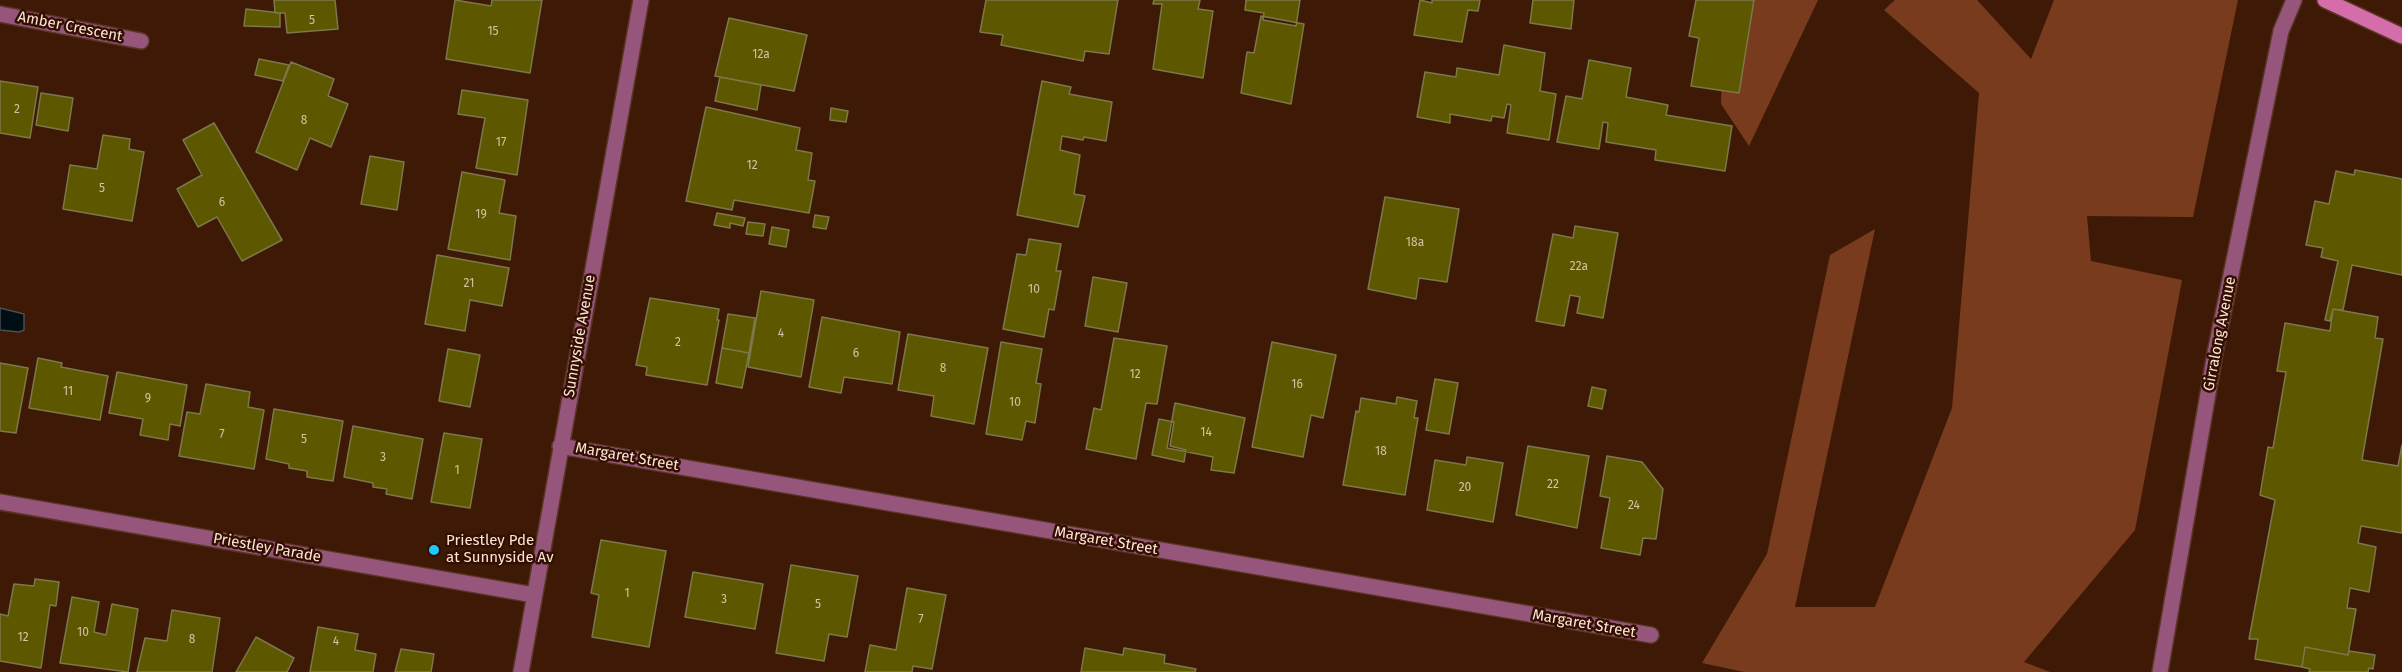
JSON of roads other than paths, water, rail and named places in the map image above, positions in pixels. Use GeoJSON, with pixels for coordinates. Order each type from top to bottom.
{"type":"FeatureCollection","features":[{"type":"Feature","properties":{"kind":"main road"},"geometry":{"type":"LineString","coordinates":[[2325,0],[2402,36]]}},
{"type":"Feature","properties":{"kind":"street","name":"Sunnyside Avenue"},"geometry":{"type":"LineString","coordinates":[[521,672],[640,0]]}},
{"type":"Feature","properties":{"kind":"street","name":"Girralong Avenue"},"geometry":{"type":"LineString","coordinates":[[2160,672],[2215,354],[2281,31],[2294,0]]}},
{"type":"Feature","properties":{"kind":"street","name":"Amber Crescent"},"geometry":{"type":"LineString","coordinates":[[0,14],[141,41]]}},
{"type":"Feature","properties":{"kind":"street","name":"Margaret Street"},"geometry":{"type":"LineString","coordinates":[[560,446],[1651,635]]}},
{"type":"Feature","properties":{"kind":"street","name":"Priestley Parade"},"geometry":{"type":"LineString","coordinates":[[0,502],[534,595]]}},
{"type":"Feature","properties":{"kind":"place","name":"Priestley Pde at Sunnyside Av"},"geometry":{"type":"Point","coordinates":[434,550]}}]}
